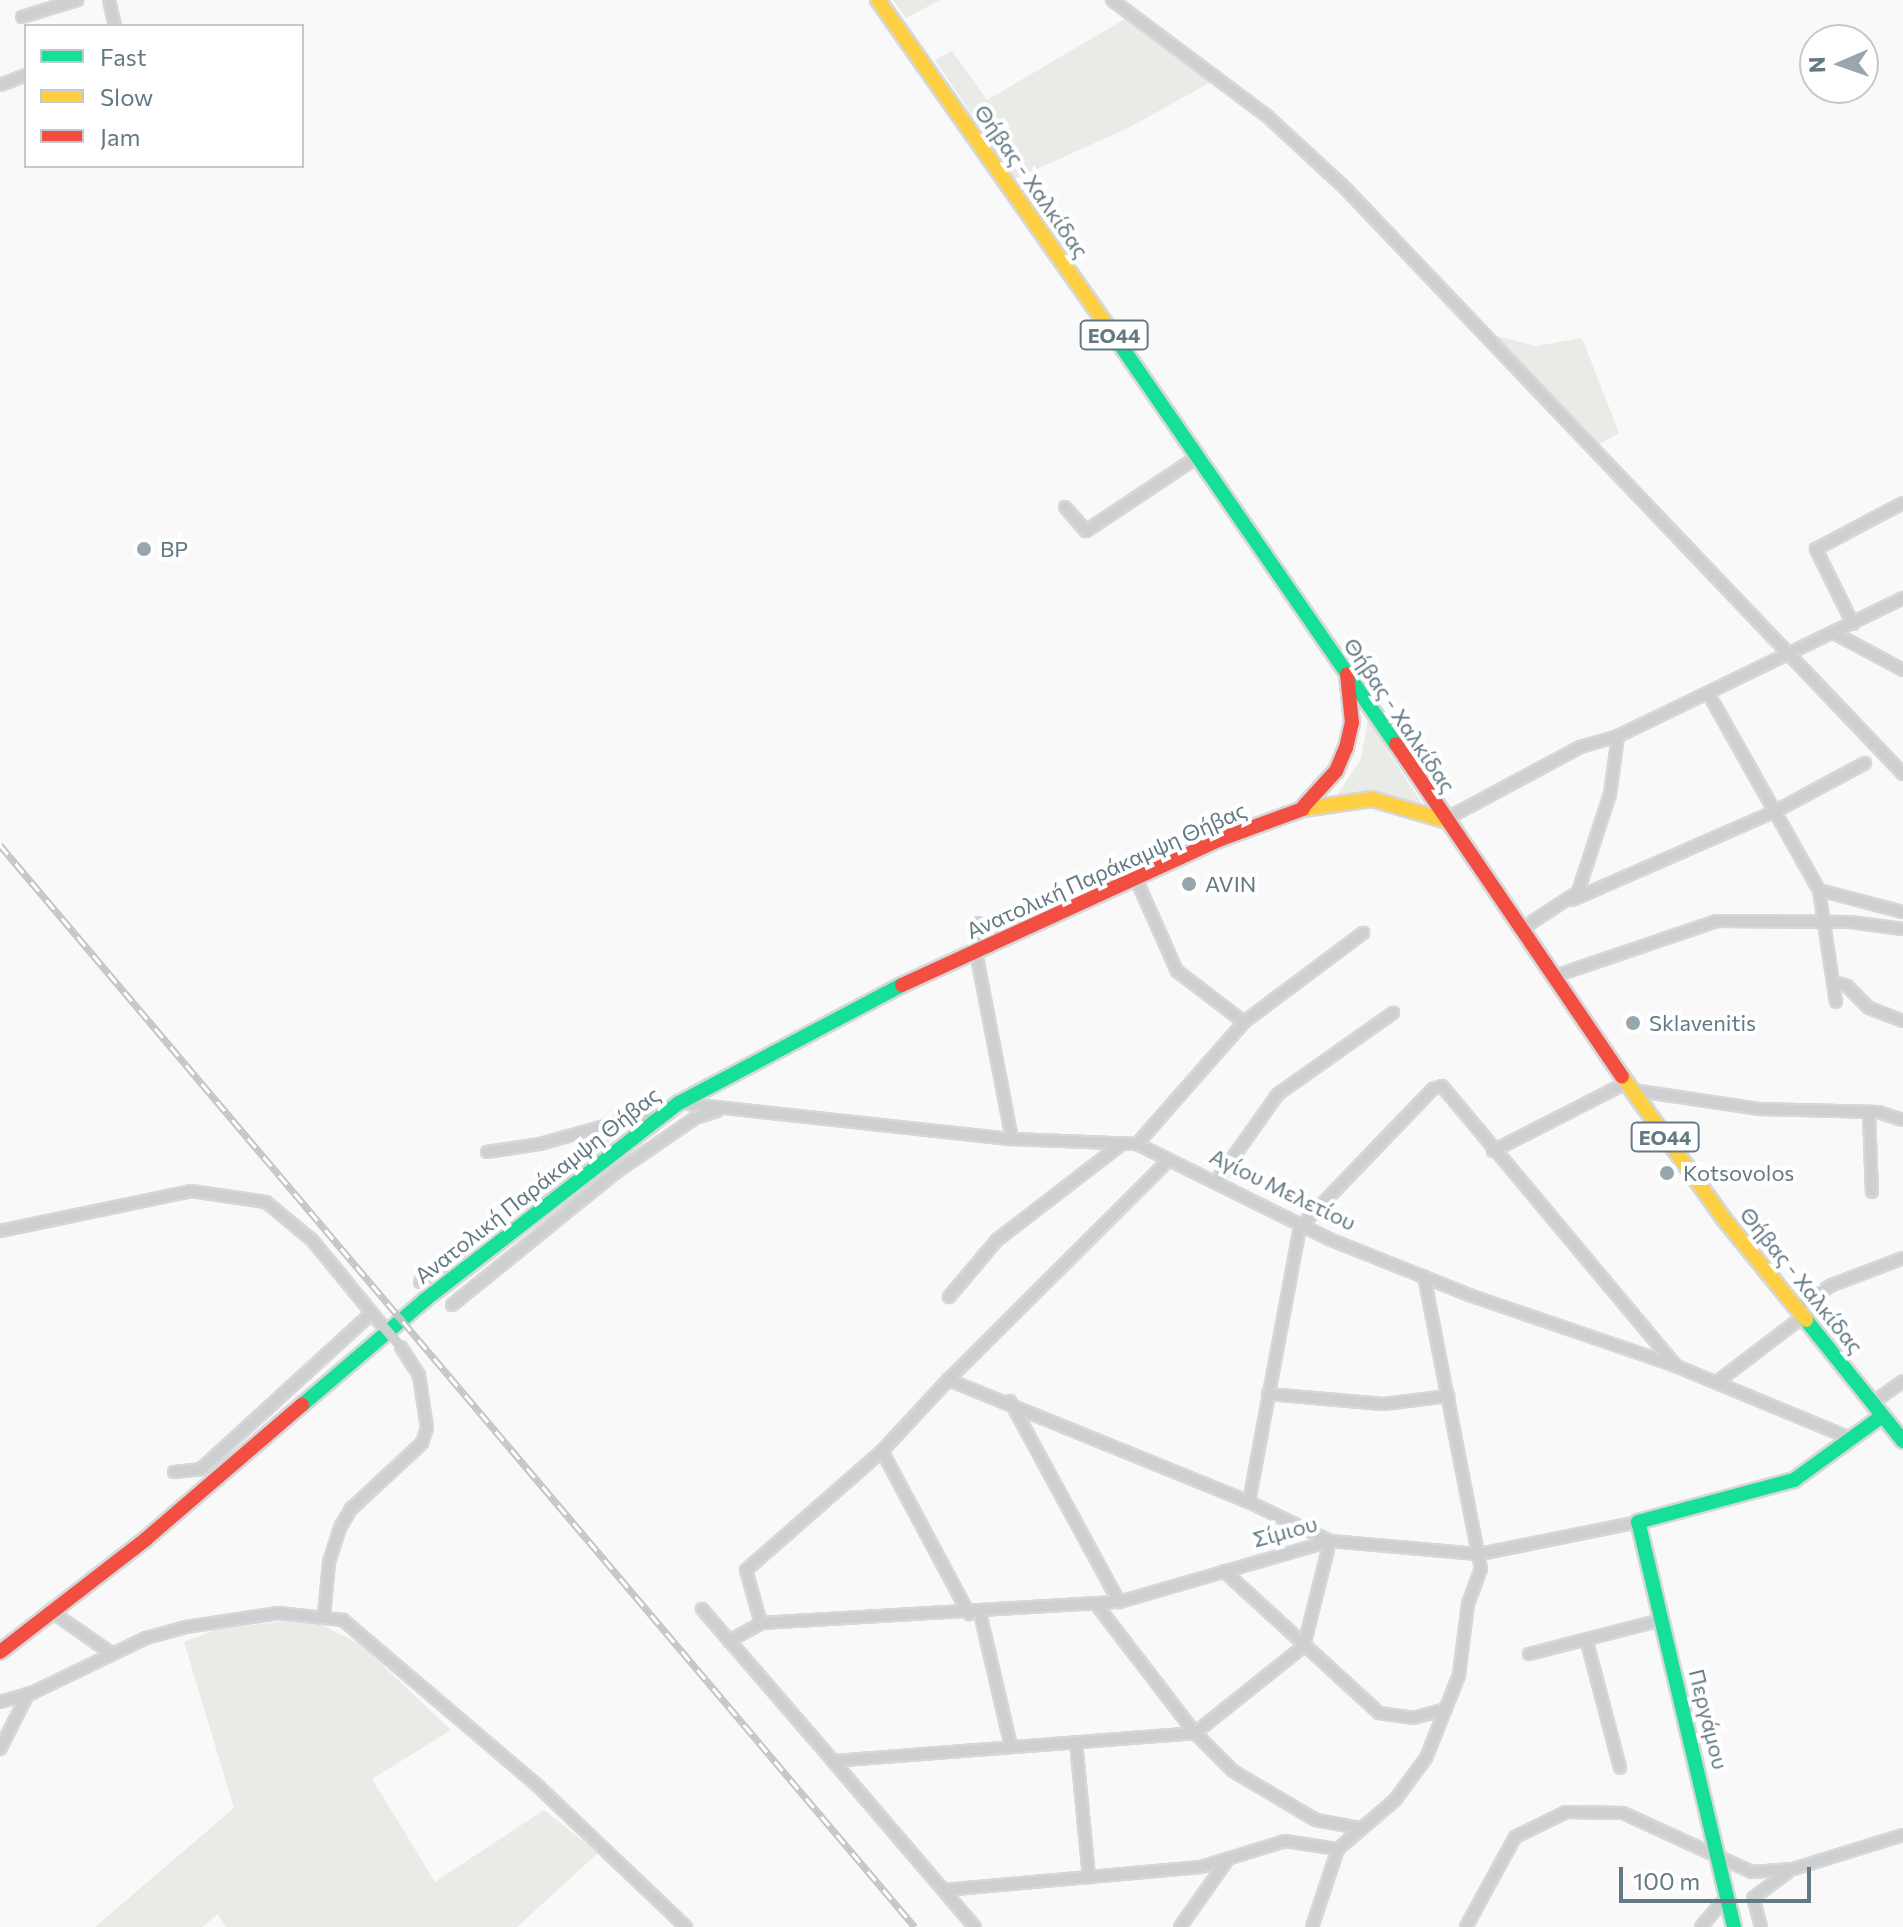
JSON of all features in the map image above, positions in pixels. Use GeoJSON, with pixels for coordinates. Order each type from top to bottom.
{"type":"FeatureCollection","features":[{"type":"Feature","properties":{"kind":"main road","name":"Θήβας - Χαλκίδας"},"geometry":{"type":"LineString","coordinates":[[878,0],[1199,456],[1444,820],[1523,928],[1629,1087],[1724,1219],[1903,1441]]}},
{"type":"Feature","properties":{"kind":"main road"},"geometry":{"type":"LineString","coordinates":[[1301,809],[1336,771],[1346,748],[1352,723],[1346,673]]}},
{"type":"Feature","properties":{"kind":"main road","name":"Ανατολική Παράκαμψη Θήβας"},"geometry":{"type":"LineString","coordinates":[[0,1652],[210,1485],[426,1299],[679,1103],[794,1038],[1136,879],[1301,809],[1372,799],[1444,820]]}},
{"type":"Feature","properties":{"kind":"main road"},"geometry":{"type":"LineString","coordinates":[[1850,1438],[1882,1416]]}},
{"type":"Feature","properties":{"kind":"main road","name":"Σίμιου"},"geometry":{"type":"LineString","coordinates":[[1638,1522],[1794,1480],[1850,1438]]}},
{"type":"Feature","properties":{"kind":"main road","name":"Περγάμου"},"geometry":{"type":"LineString","coordinates":[[1638,1522],[1734,1927]]}},
{"type":"Feature","properties":{"kind":"street"},"geometry":{"type":"LineString","coordinates":[[22,17],[77,0]]}},
{"type":"Feature","properties":{"kind":"street"},"geometry":{"type":"LineString","coordinates":[[109,0],[115,24]]}},
{"type":"Feature","properties":{"kind":"street"},"geometry":{"type":"LineString","coordinates":[[1112,0],[1267,116],[1346,189],[1787,654],[1846,709],[1903,774]]}},
{"type":"Feature","properties":{"kind":"street"},"geometry":{"type":"LineString","coordinates":[[0,85],[24,76]]}},
{"type":"Feature","properties":{"kind":"street"},"geometry":{"type":"LineString","coordinates":[[1065,507],[1086,531],[1199,456]]}},
{"type":"Feature","properties":{"kind":"street"},"geometry":{"type":"LineString","coordinates":[[1853,624],[1816,549],[1903,503]]}},
{"type":"Feature","properties":{"kind":"street"},"geometry":{"type":"LineString","coordinates":[[1444,820],[1580,747],[1618,736],[1903,598]]}},
{"type":"Feature","properties":{"kind":"street"},"geometry":{"type":"LineString","coordinates":[[1834,633],[1903,670]]}},
{"type":"Feature","properties":{"kind":"street"},"geometry":{"type":"LineString","coordinates":[[1708,693],[1819,890],[1836,1002]]}},
{"type":"Feature","properties":{"kind":"street"},"geometry":{"type":"LineString","coordinates":[[1572,900],[1610,794],[1618,736]]}},
{"type":"Feature","properties":{"kind":"street"},"geometry":{"type":"LineString","coordinates":[[1523,928],[1572,900],[1776,811],[1865,763]]}},
{"type":"Feature","properties":{"kind":"street"},"geometry":{"type":"LineString","coordinates":[[1136,879],[1177,971],[1244,1022]]}},
{"type":"Feature","properties":{"kind":"street"},"geometry":{"type":"LineString","coordinates":[[1819,890],[1903,912]]}},
{"type":"Feature","properties":{"kind":"street"},"geometry":{"type":"LineString","coordinates":[[1555,976],[1717,921],[1825,926],[1850,922],[1903,929]]}},
{"type":"Feature","properties":{"kind":"street"},"geometry":{"type":"LineString","coordinates":[[978,923],[976,952],[1012,1139]]}},
{"type":"Feature","properties":{"kind":"street"},"geometry":{"type":"LineString","coordinates":[[1137,1144],[1244,1022],[1363,933]]}},
{"type":"Feature","properties":{"kind":"street"},"geometry":{"type":"LineString","coordinates":[[1834,982],[1847,986],[1869,1008],[1903,1021]]}},
{"type":"Feature","properties":{"kind":"street"},"geometry":{"type":"LineString","coordinates":[[1217,1180],[1278,1094],[1393,1013]]}},
{"type":"Feature","properties":{"kind":"street"},"geometry":{"type":"LineString","coordinates":[[1493,1151],[1629,1087],[1759,1109],[1869,1112],[1903,1120]]}},
{"type":"Feature","properties":{"kind":"street"},"geometry":{"type":"LineString","coordinates":[[1249,1502],[1300,1227],[1433,1089],[1448,1090],[1493,1151],[1676,1366]]}},
{"type":"Feature","properties":{"kind":"street","name":"Αγίου Μελετίου"},"geometry":{"type":"LineString","coordinates":[[679,1103],[718,1111],[1012,1139],[1137,1144],[1217,1180],[1300,1227],[1424,1276],[1676,1366],[1850,1438]]}},
{"type":"Feature","properties":{"kind":"street"},"geometry":{"type":"LineString","coordinates":[[452,1305],[615,1173],[695,1118],[718,1111]]}},
{"type":"Feature","properties":{"kind":"street"},"geometry":{"type":"LineString","coordinates":[[1869,1112],[1872,1192]]}},
{"type":"Feature","properties":{"kind":"street"},"geometry":{"type":"LineString","coordinates":[[487,1152],[540,1144],[625,1119],[656,1118]]}},
{"type":"Feature","properties":{"kind":"street"},"geometry":{"type":"LineString","coordinates":[[420,1282],[625,1119]]}},
{"type":"Feature","properties":{"kind":"street"},"geometry":{"type":"LineString","coordinates":[[949,1297],[997,1240],[1123,1143]]}},
{"type":"Feature","properties":{"kind":"street"},"geometry":{"type":"LineString","coordinates":[[729,1641],[761,1623],[746,1570],[882,1451],[948,1380],[1169,1160]]}},
{"type":"Feature","properties":{"kind":"street"},"geometry":{"type":"LineString","coordinates":[[0,1231],[191,1191],[266,1202],[312,1240],[401,1347],[419,1375],[427,1428],[422,1443],[351,1509],[341,1526],[329,1562],[324,1616]]}},
{"type":"Feature","properties":{"kind":"street"},"geometry":{"type":"LineString","coordinates":[[1717,1382],[1832,1285],[1903,1258]]}},
{"type":"Feature","properties":{"kind":"street"},"geometry":{"type":"LineString","coordinates":[[1312,1927],[1338,1849],[1395,1800],[1426,1758],[1464,1657],[1468,1604],[1481,1569],[1424,1276]]}},
{"type":"Feature","properties":{"kind":"street"},"geometry":{"type":"LineString","coordinates":[[174,1472],[201,1469],[372,1313]]}},
{"type":"Feature","properties":{"kind":"street"},"geometry":{"type":"LineString","coordinates":[[833,1761],[1195,1733],[1304,1646],[1330,1541],[1249,1502],[1010,1401],[948,1380]]}},
{"type":"Feature","properties":{"kind":"street"},"geometry":{"type":"LineString","coordinates":[[1872,1403],[1903,1381]]}},
{"type":"Feature","properties":{"kind":"street"},"geometry":{"type":"LineString","coordinates":[[1268,1394],[1384,1404],[1449,1396]]}},
{"type":"Feature","properties":{"kind":"street"},"geometry":{"type":"LineString","coordinates":[[1010,1401],[1119,1602]]}},
{"type":"Feature","properties":{"kind":"street"},"geometry":{"type":"LineString","coordinates":[[882,1451],[974,1613],[1011,1746]]}},
{"type":"Feature","properties":{"kind":"street","name":"Σίμιου"},"geometry":{"type":"LineString","coordinates":[[761,1623],[974,1613],[1119,1602],[1330,1541],[1480,1554],[1638,1522]]}},
{"type":"Feature","properties":{"kind":"street"},"geometry":{"type":"LineString","coordinates":[[1224,1571],[1379,1713],[1413,1718],[1446,1709]]}},
{"type":"Feature","properties":{"kind":"street"},"geometry":{"type":"LineString","coordinates":[[1096,1604],[1195,1733],[1233,1771],[1275,1799],[1316,1820],[1359,1828]]}},
{"type":"Feature","properties":{"kind":"street"},"geometry":{"type":"LineString","coordinates":[[702,1609],[975,1927]]}},
{"type":"Feature","properties":{"kind":"street"},"geometry":{"type":"LineString","coordinates":[[52,1612],[111,1653]]}},
{"type":"Feature","properties":{"kind":"street"},"geometry":{"type":"LineString","coordinates":[[0,1702],[28,1694],[146,1638],[230,1618],[324,1616],[343,1620],[374,1642],[624,1864],[686,1927]]}},
{"type":"Feature","properties":{"kind":"street"},"geometry":{"type":"LineString","coordinates":[[1529,1654],[1587,1642],[1661,1620]]}},
{"type":"Feature","properties":{"kind":"street"},"geometry":{"type":"LineString","coordinates":[[1587,1642],[1620,1768]]}},
{"type":"Feature","properties":{"kind":"street"},"geometry":{"type":"LineString","coordinates":[[0,1749],[28,1694]]}},
{"type":"Feature","properties":{"kind":"street"},"geometry":{"type":"LineString","coordinates":[[1076,1742],[1089,1877]]}},
{"type":"Feature","properties":{"kind":"street"},"geometry":{"type":"LineString","coordinates":[[1470,1925],[1515,1837],[1566,1812],[1623,1813],[1692,1842],[1717,1861],[1752,1872],[1793,1869],[1903,1835]]}},
{"type":"Feature","properties":{"kind":"street"},"geometry":{"type":"LineString","coordinates":[[944,1890],[1226,1862],[1285,1841],[1338,1849]]}},
{"type":"Feature","properties":{"kind":"street"},"geometry":{"type":"LineString","coordinates":[[1180,1927],[1226,1862]]}},
{"type":"Feature","properties":{"kind":"street"},"geometry":{"type":"LineString","coordinates":[[1761,1927],[1753,1898],[1793,1869]]}},
{"type":"Feature","properties":{"kind":"street"},"geometry":{"type":"LineString","coordinates":[[1701,1927],[1726,1897]]}},
{"type":"Feature","properties":{"kind":"shaded area"},"geometry":{"type":"Polygon","coordinates":[[[893,0],[940,0],[906,18],[893,0]]]}},
{"type":"Feature","properties":{"kind":"shaded area"},"geometry":{"type":"Polygon","coordinates":[[[1125,19],[1211,82],[1130,127],[1015,179],[935,60],[952,51],[987,100],[1125,19]]]}},
{"type":"Feature","properties":{"kind":"shaded area"},"geometry":{"type":"Polygon","coordinates":[[[1493,335],[1536,346],[1582,338],[1619,433],[1598,445],[1493,335]]]}},
{"type":"Feature","properties":{"kind":"shaded area"},"geometry":{"type":"Polygon","coordinates":[[[1368,720],[1424,807],[1383,793],[1337,795],[1361,759],[1368,720]]]}},
{"type":"Feature","properties":{"kind":"shaded area"},"geometry":{"type":"Polygon","coordinates":[[[293,1620],[322,1625],[360,1644],[451,1730],[372,1779],[435,1882],[544,1810],[598,1853],[517,1927],[226,1927],[218,1914],[202,1927],[95,1927],[234,1808],[184,1642],[215,1630],[293,1620]]]}},
{"type":"Feature","properties":{"kind":"railway"},"geometry":{"type":"LineString","coordinates":[[0,845],[915,1927]]}},
{"type":"Feature","properties":{"kind":"traffic: fast"},"geometry":{"type":"LineString","coordinates":[[1117,340],[1396,744]]}},
{"type":"Feature","properties":{"kind":"traffic: fast"},"geometry":{"type":"LineString","coordinates":[[302,1405],[426,1299],[679,1103],[902,985]]}},
{"type":"Feature","properties":{"kind":"traffic: fast"},"geometry":{"type":"LineString","coordinates":[[1806,1320],[1903,1441]]}},
{"type":"Feature","properties":{"kind":"traffic: fast"},"geometry":{"type":"LineString","coordinates":[[1734,1927],[1638,1522],[1794,1480],[1882,1416]]}},
{"type":"Feature","properties":{"kind":"traffic: slow"},"geometry":{"type":"LineString","coordinates":[[878,0],[1117,340]]}},
{"type":"Feature","properties":{"kind":"traffic: slow"},"geometry":{"type":"LineString","coordinates":[[1303,809],[1372,799],[1444,820]]}},
{"type":"Feature","properties":{"kind":"traffic: slow"},"geometry":{"type":"LineString","coordinates":[[1622,1076],[1724,1219],[1806,1320]]}},
{"type":"Feature","properties":{"kind":"traffic: jam"},"geometry":{"type":"LineString","coordinates":[[1304,806],[1336,771],[1346,748],[1352,723],[1347,674]]}},
{"type":"Feature","properties":{"kind":"traffic: jam"},"geometry":{"type":"LineString","coordinates":[[1396,744],[1622,1076]]}},
{"type":"Feature","properties":{"kind":"traffic: jam"},"geometry":{"type":"LineString","coordinates":[[902,985],[1221,839],[1303,809]]}},
{"type":"Feature","properties":{"kind":"traffic: jam"},"geometry":{"type":"LineString","coordinates":[[0,1652],[146,1539],[302,1405]]}},
{"type":"Feature","properties":{"kind":"place","name":"BP"},"geometry":{"type":"Point","coordinates":[144,549]}},
{"type":"Feature","properties":{"kind":"place","name":"AVIN"},"geometry":{"type":"Point","coordinates":[1189,884]}},
{"type":"Feature","properties":{"kind":"place","name":"Sklavenitis"},"geometry":{"type":"Point","coordinates":[1633,1023]}},
{"type":"Feature","properties":{"kind":"place","name":"Kotsovolos"},"geometry":{"type":"Point","coordinates":[1667,1173]}}]}
